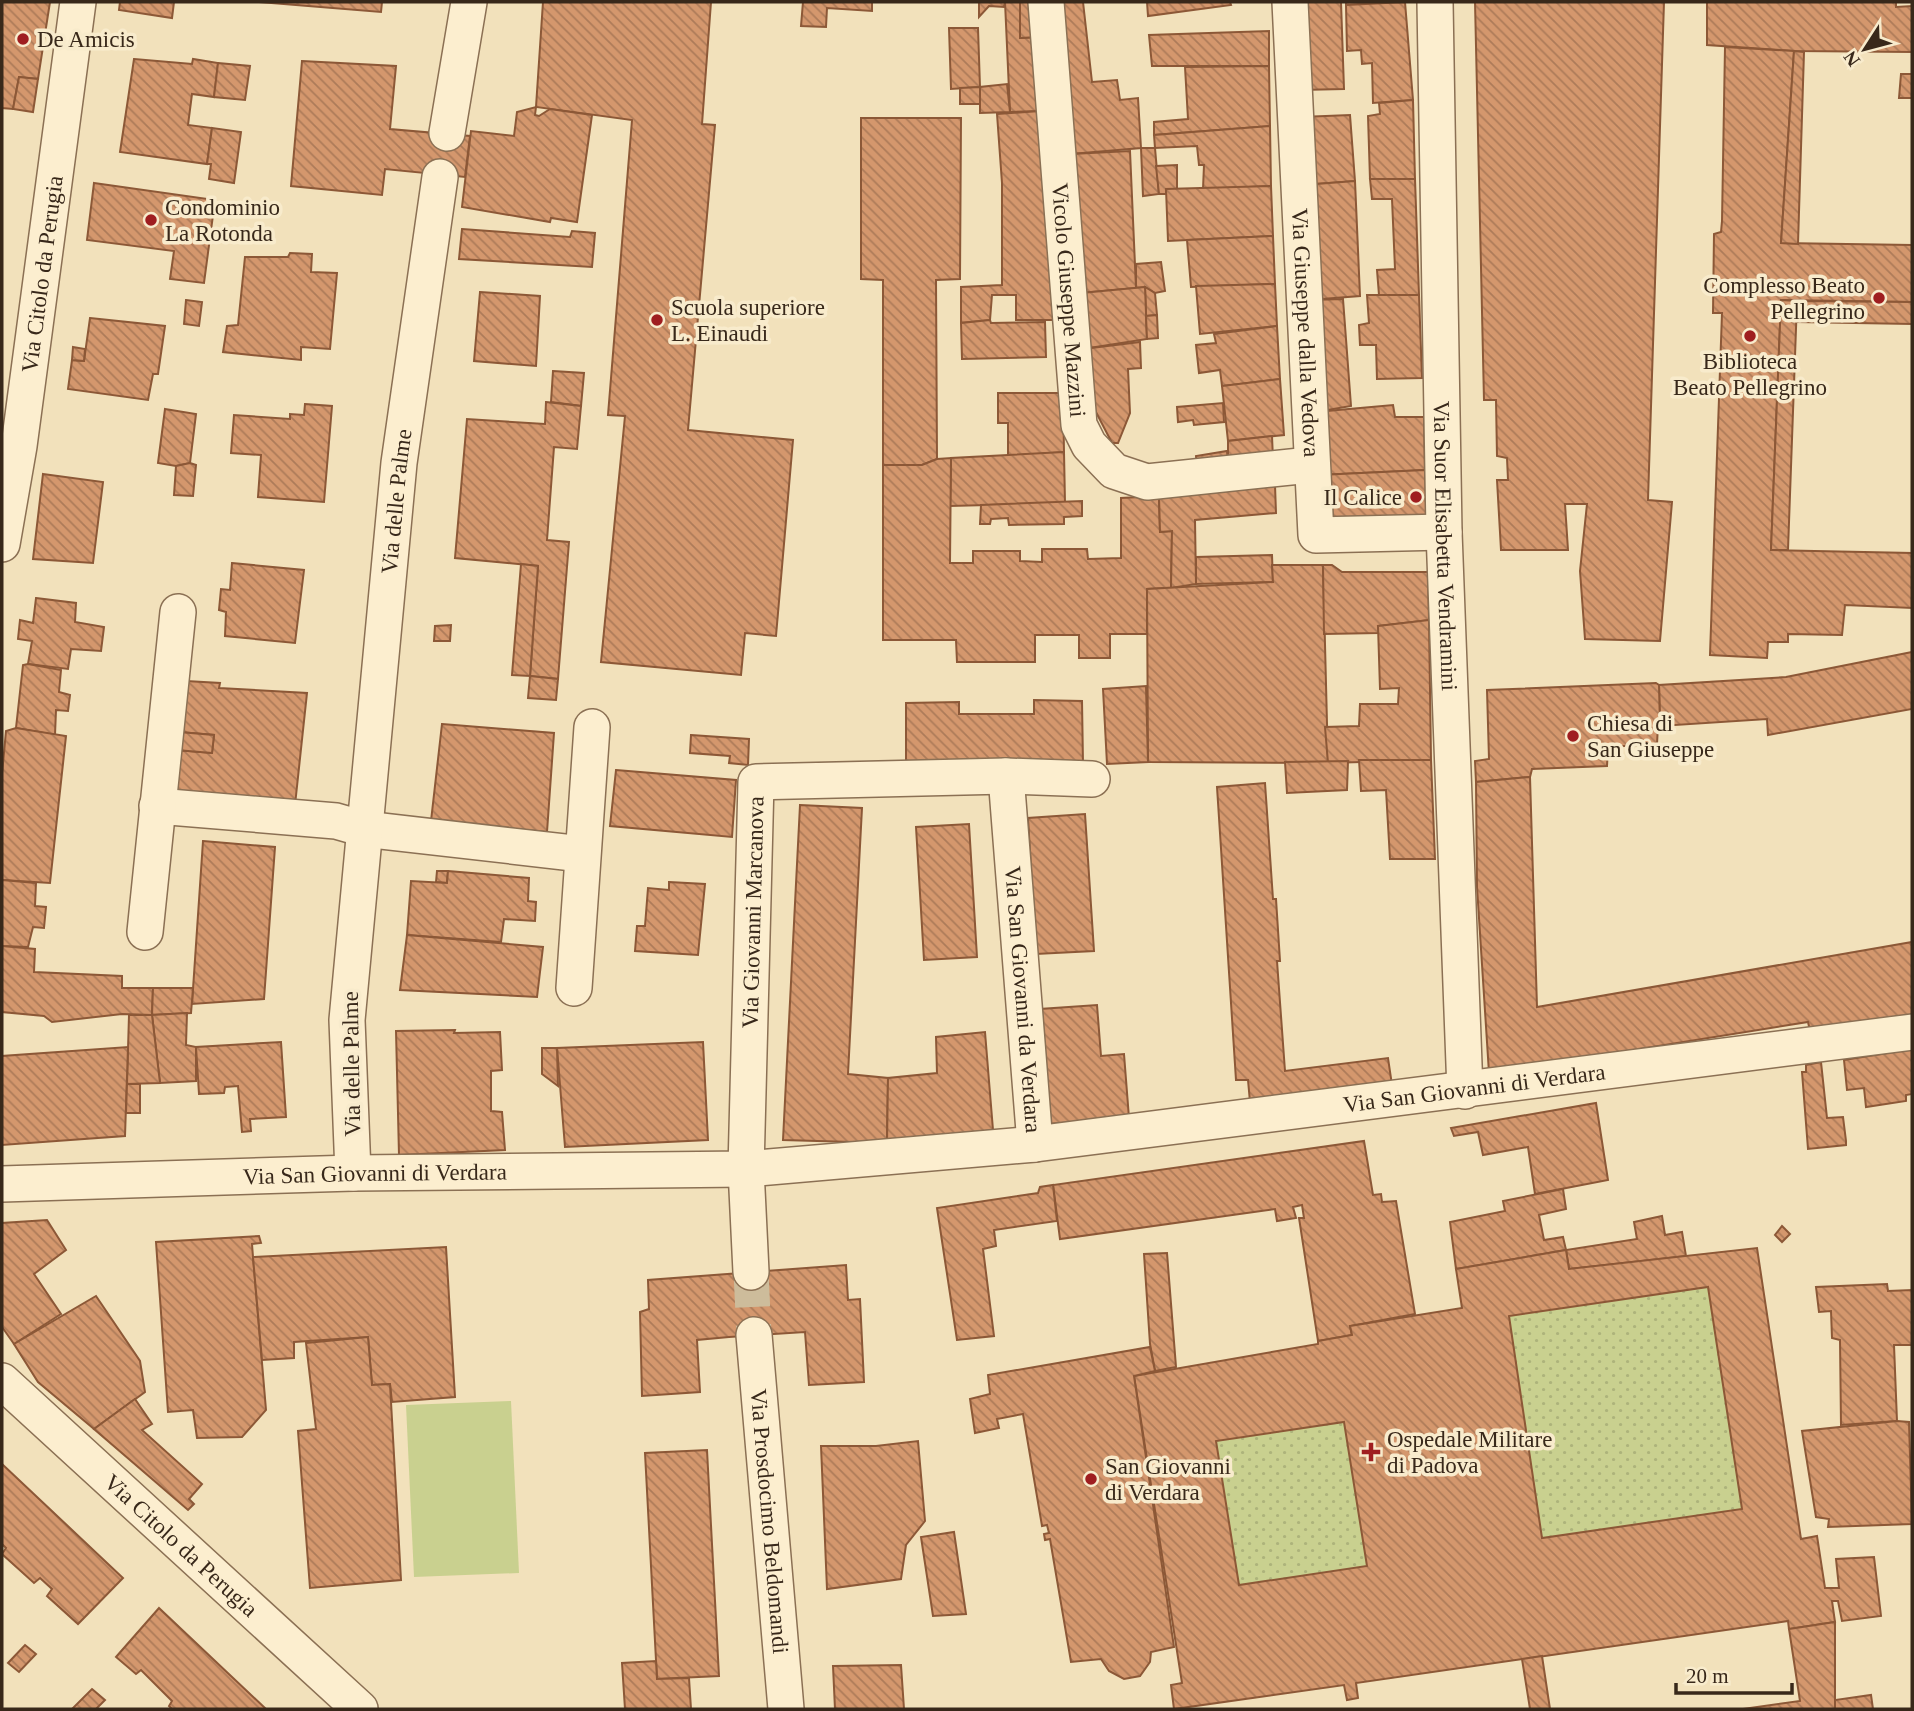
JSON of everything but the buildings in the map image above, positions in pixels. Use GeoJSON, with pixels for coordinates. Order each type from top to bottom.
{"type":"FeatureCollection","features":[{"type":"Feature","properties":{"kind":"street","name":"Via Citolo da Perugia"},"geometry":{"type":"LineString","coordinates":[[2,544],[19,446],[78,2]]}},
{"type":"Feature","properties":{"kind":"street"},"geometry":{"type":"LineString","coordinates":[[449,118],[469,2]]}},
{"type":"Feature","properties":{"kind":"street","name":"Vicolo Giuseppe Mazzini"},"geometry":{"type":"LineString","coordinates":[[1046,2],[1079,425],[1089,445],[1114,471],[1147,482],[1310,465]]}},
{"type":"Feature","properties":{"kind":"street","name":"Via Giuseppe dalla Vedova"},"geometry":{"type":"LineString","coordinates":[[1290,2],[1310,465],[1316,535],[1444,532]]}},
{"type":"Feature","properties":{"kind":"street","name":"Via Suor Elisabetta Vendramini"},"geometry":{"type":"LineString","coordinates":[[1434,2],[1444,532],[1465,1091]]}},
{"type":"Feature","properties":{"kind":"street","name":"Via delle Palme"},"geometry":{"type":"LineString","coordinates":[[353,1172],[347,1020],[399,463],[440,177]]}},
{"type":"Feature","properties":{"kind":"street"},"geometry":{"type":"LineString","coordinates":[[145,932],[178,612]]}},
{"type":"Feature","properties":{"kind":"street"},"geometry":{"type":"LineString","coordinates":[[575,988],[592,727]]}},
{"type":"Feature","properties":{"kind":"street","name":"Via Giovanni Marcanova"},"geometry":{"type":"LineString","coordinates":[[746,1169],[756,782],[1006,776],[1092,779]]}},
{"type":"Feature","properties":{"kind":"street","name":"Via San Giovanni da Verdara"},"geometry":{"type":"LineString","coordinates":[[746,1169],[1035,1144],[1006,776]]}},
{"type":"Feature","properties":{"kind":"street"},"geometry":{"type":"LineString","coordinates":[[158,806],[336,821],[364,829],[582,854]]}},
{"type":"Feature","properties":{"kind":"street","name":"Via San Giovanni di Verdara"},"geometry":{"type":"LineString","coordinates":[[1035,1144],[1912,1032]]}},
{"type":"Feature","properties":{"kind":"street"},"geometry":{"type":"LineString","coordinates":[[746,1169],[751,1272]]}},
{"type":"Feature","properties":{"kind":"street","name":"Via San Giovanni di Verdara"},"geometry":{"type":"LineString","coordinates":[[2,1184],[353,1172],[746,1169]]}},
{"type":"Feature","properties":{"kind":"street","name":"Via Prosdocimo Beldomandi"},"geometry":{"type":"LineString","coordinates":[[754,1335],[786,1709]]}},
{"type":"Feature","properties":{"kind":"street","name":"Via Citolo da Perugia"},"geometry":{"type":"LineString","coordinates":[[2,1381],[360,1709]]}},
{"type":"Feature","properties":{"kind":"green space"},"geometry":{"type":"Polygon","coordinates":[[[1708,1287],[1742,1509],[1542,1538],[1509,1316],[1708,1287]]]}},
{"type":"Feature","properties":{"kind":"green space"},"geometry":{"type":"Polygon","coordinates":[[[511,1401],[519,1573],[414,1577],[406,1405],[511,1401]]]}},
{"type":"Feature","properties":{"kind":"green space"},"geometry":{"type":"Polygon","coordinates":[[[1344,1422],[1367,1566],[1239,1585],[1216,1441],[1344,1422]]]}},
{"type":"Feature","properties":{"kind":"tunnel"},"geometry":{"type":"LineString","coordinates":[[751,1272],[754,1335]]}},
{"type":"Feature","properties":{"kind":"place","name":"De Amicis"},"geometry":{"type":"Point","coordinates":[23,39]}},
{"type":"Feature","properties":{"kind":"place","name":"Condominio La Rotonda"},"geometry":{"type":"Point","coordinates":[151,220]}},
{"type":"Feature","properties":{"kind":"place","name":"Complesso Beato Pellegrino"},"geometry":{"type":"Point","coordinates":[1879,298]}},
{"type":"Feature","properties":{"kind":"place","name":"Scuola superiore L. Einaudi"},"geometry":{"type":"Point","coordinates":[657,320]}},
{"type":"Feature","properties":{"kind":"place","name":"Biblioteca Beato Pellegrino"},"geometry":{"type":"Point","coordinates":[1750,336]}},
{"type":"Feature","properties":{"kind":"place","name":"Il Calice"},"geometry":{"type":"Point","coordinates":[1416,497]}},
{"type":"Feature","properties":{"kind":"place","name":"Chiesa di San Giuseppe"},"geometry":{"type":"Point","coordinates":[1573,736]}},
{"type":"Feature","properties":{"kind":"place","name":"Ospedale Militare di Padova"},"geometry":{"type":"Point","coordinates":[1371,1452]}},
{"type":"Feature","properties":{"kind":"place","name":"San Giovanni di Verdara"},"geometry":{"type":"Point","coordinates":[1091,1479]}}]}
